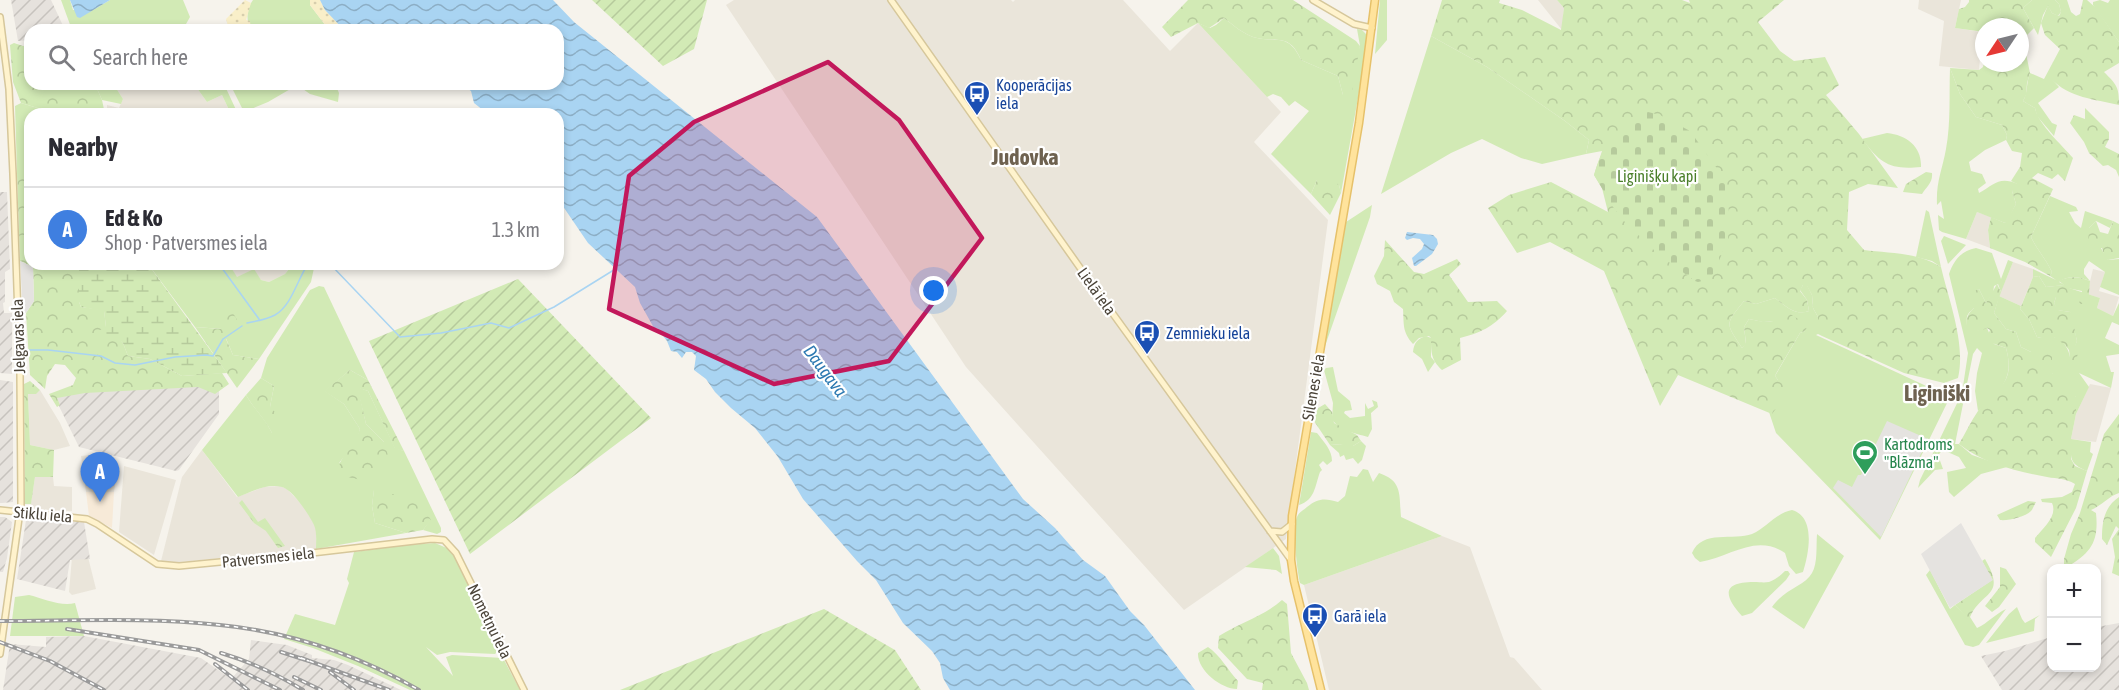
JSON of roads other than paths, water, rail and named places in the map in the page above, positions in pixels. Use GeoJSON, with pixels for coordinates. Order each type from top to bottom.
{"type":"FeatureCollection","features":[{"type":"Feature","properties":{"kind":"main road","name":"Silenes iela"},"geometry":{"type":"LineString","coordinates":[[1291,560],[1292,524],[1297,485],[1359,123],[1375,0]]}},
{"type":"Feature","properties":{"kind":"main road","name":"Lielā iela"},"geometry":{"type":"LineString","coordinates":[[1291,560],[1321,690]]}},
{"type":"Feature","properties":{"kind":"street","name":"Lielā iela"},"geometry":{"type":"LineString","coordinates":[[891,0],[1291,560]]}},
{"type":"Feature","properties":{"kind":"street"},"geometry":{"type":"LineString","coordinates":[[1313,0],[1354,24],[1372,28]]}},
{"type":"Feature","properties":{"kind":"street","name":"Jelgavas iela"},"geometry":{"type":"LineString","coordinates":[[0,16],[9,89],[20,374],[20,512],[0,654]]}},
{"type":"Feature","properties":{"kind":"street","name":"Stiklu iela"},"geometry":{"type":"LineString","coordinates":[[0,510],[87,519]]}},
{"type":"Feature","properties":{"kind":"street","name":"Patversmes iela"},"geometry":{"type":"LineString","coordinates":[[87,519],[162,566],[312,553],[432,539],[444,540],[456,553]]}},
{"type":"Feature","properties":{"kind":"street"},"geometry":{"type":"LineString","coordinates":[[1269,530],[1282,532],[1292,524]]}},
{"type":"Feature","properties":{"kind":"street","name":"Nometņu iela"},"geometry":{"type":"LineString","coordinates":[[456,553],[524,690]]}},
{"type":"Feature","properties":{"kind":"water"},"geometry":{"type":"Polygon","coordinates":[[[70,0],[110,0],[80,18],[77,17],[70,0]]]}},
{"type":"Feature","properties":{"kind":"water","name":"Daugava"},"geometry":{"type":"Polygon","coordinates":[[[320,0],[553,0],[574,22],[817,217],[1023,499],[1055,528],[1083,560],[1105,576],[1130,611],[1144,625],[1195,690],[950,690],[943,678],[940,663],[932,651],[903,623],[876,580],[803,499],[778,457],[755,428],[731,408],[706,379],[694,370],[696,356],[692,352],[686,352],[682,358],[677,352],[671,351],[667,341],[657,328],[654,328],[640,303],[635,287],[588,243],[564,208],[564,108],[480,108],[474,103],[470,90],[564,90],[564,24],[338,24],[325,10],[320,0]]]}},
{"type":"Feature","properties":{"kind":"water"},"geometry":{"type":"Polygon","coordinates":[[[1407,232],[1433,235],[1437,239],[1438,244],[1432,254],[1416,266],[1412,258],[1424,244],[1420,239],[1407,240],[1405,238],[1407,232]]]}},
{"type":"Feature","properties":{"kind":"waterway"},"geometry":{"type":"LineString","coordinates":[[336,270],[400,337],[441,333],[491,323],[509,328],[554,307],[617,268]]}},
{"type":"Feature","properties":{"kind":"waterway"},"geometry":{"type":"LineString","coordinates":[[223,270],[259,319]]}},
{"type":"Feature","properties":{"kind":"waterway"},"geometry":{"type":"LineString","coordinates":[[247,323],[268,318],[281,311],[290,299],[304,270]]}},
{"type":"Feature","properties":{"kind":"waterway"},"geometry":{"type":"LineString","coordinates":[[30,350],[101,356],[115,363],[135,365],[175,357],[213,356],[223,339],[242,326]]}},
{"type":"Feature","properties":{"kind":"railway"},"geometry":{"type":"LineString","coordinates":[[0,621],[165,621],[246,628],[323,647],[372,666],[419,690]]}},
{"type":"Feature","properties":{"kind":"railway"},"geometry":{"type":"LineString","coordinates":[[67,629],[199,650],[280,690]]}},
{"type":"Feature","properties":{"kind":"railway"},"geometry":{"type":"LineString","coordinates":[[0,642],[50,661],[104,690]]}},
{"type":"Feature","properties":{"kind":"railway"},"geometry":{"type":"LineString","coordinates":[[281,652],[309,661]]}},
{"type":"Feature","properties":{"kind":"railway"},"geometry":{"type":"LineString","coordinates":[[221,653],[264,669],[303,690]]}},
{"type":"Feature","properties":{"kind":"railway"},"geometry":{"type":"LineString","coordinates":[[301,658],[389,690]]}},
{"type":"Feature","properties":{"kind":"railway"},"geometry":{"type":"LineString","coordinates":[[215,664],[248,690]]}},
{"type":"Feature","properties":{"kind":"railway"},"geometry":{"type":"LineString","coordinates":[[330,672],[354,690]]}},
{"type":"Feature","properties":{"kind":"railway"},"geometry":{"type":"LineString","coordinates":[[294,677],[321,690]]}},
{"type":"Feature","properties":{"kind":"place","name":"Kooperācijas iela"},"geometry":{"type":"Point","coordinates":[977,117]}},
{"type":"Feature","properties":{"kind":"place","name":"Zemnieku iela"},"geometry":{"type":"Point","coordinates":[1147,356]}},
{"type":"Feature","properties":{"kind":"place","name":"Kartodroms \"Blāzma\""},"geometry":{"type":"Point","coordinates":[1865,476]}},
{"type":"Feature","properties":{"kind":"place","name":"Ed & Ko"},"geometry":{"type":"Point","coordinates":[100,502]}},
{"type":"Feature","properties":{"kind":"place","name":"Garā iela"},"geometry":{"type":"Point","coordinates":[1315,639]}},
{"type":"Feature","properties":{"kind":"district","name":"Judovka"},"geometry":{"type":"Point","coordinates":[1025,157]}},
{"type":"Feature","properties":{"kind":"district","name":"Liginiški"},"geometry":{"type":"Point","coordinates":[1937,393]}},
{"type":"Feature","properties":{"kind":"park label","name":"Liginišķu kapi"},"geometry":{"type":"Point","coordinates":[1657,176]}}]}
